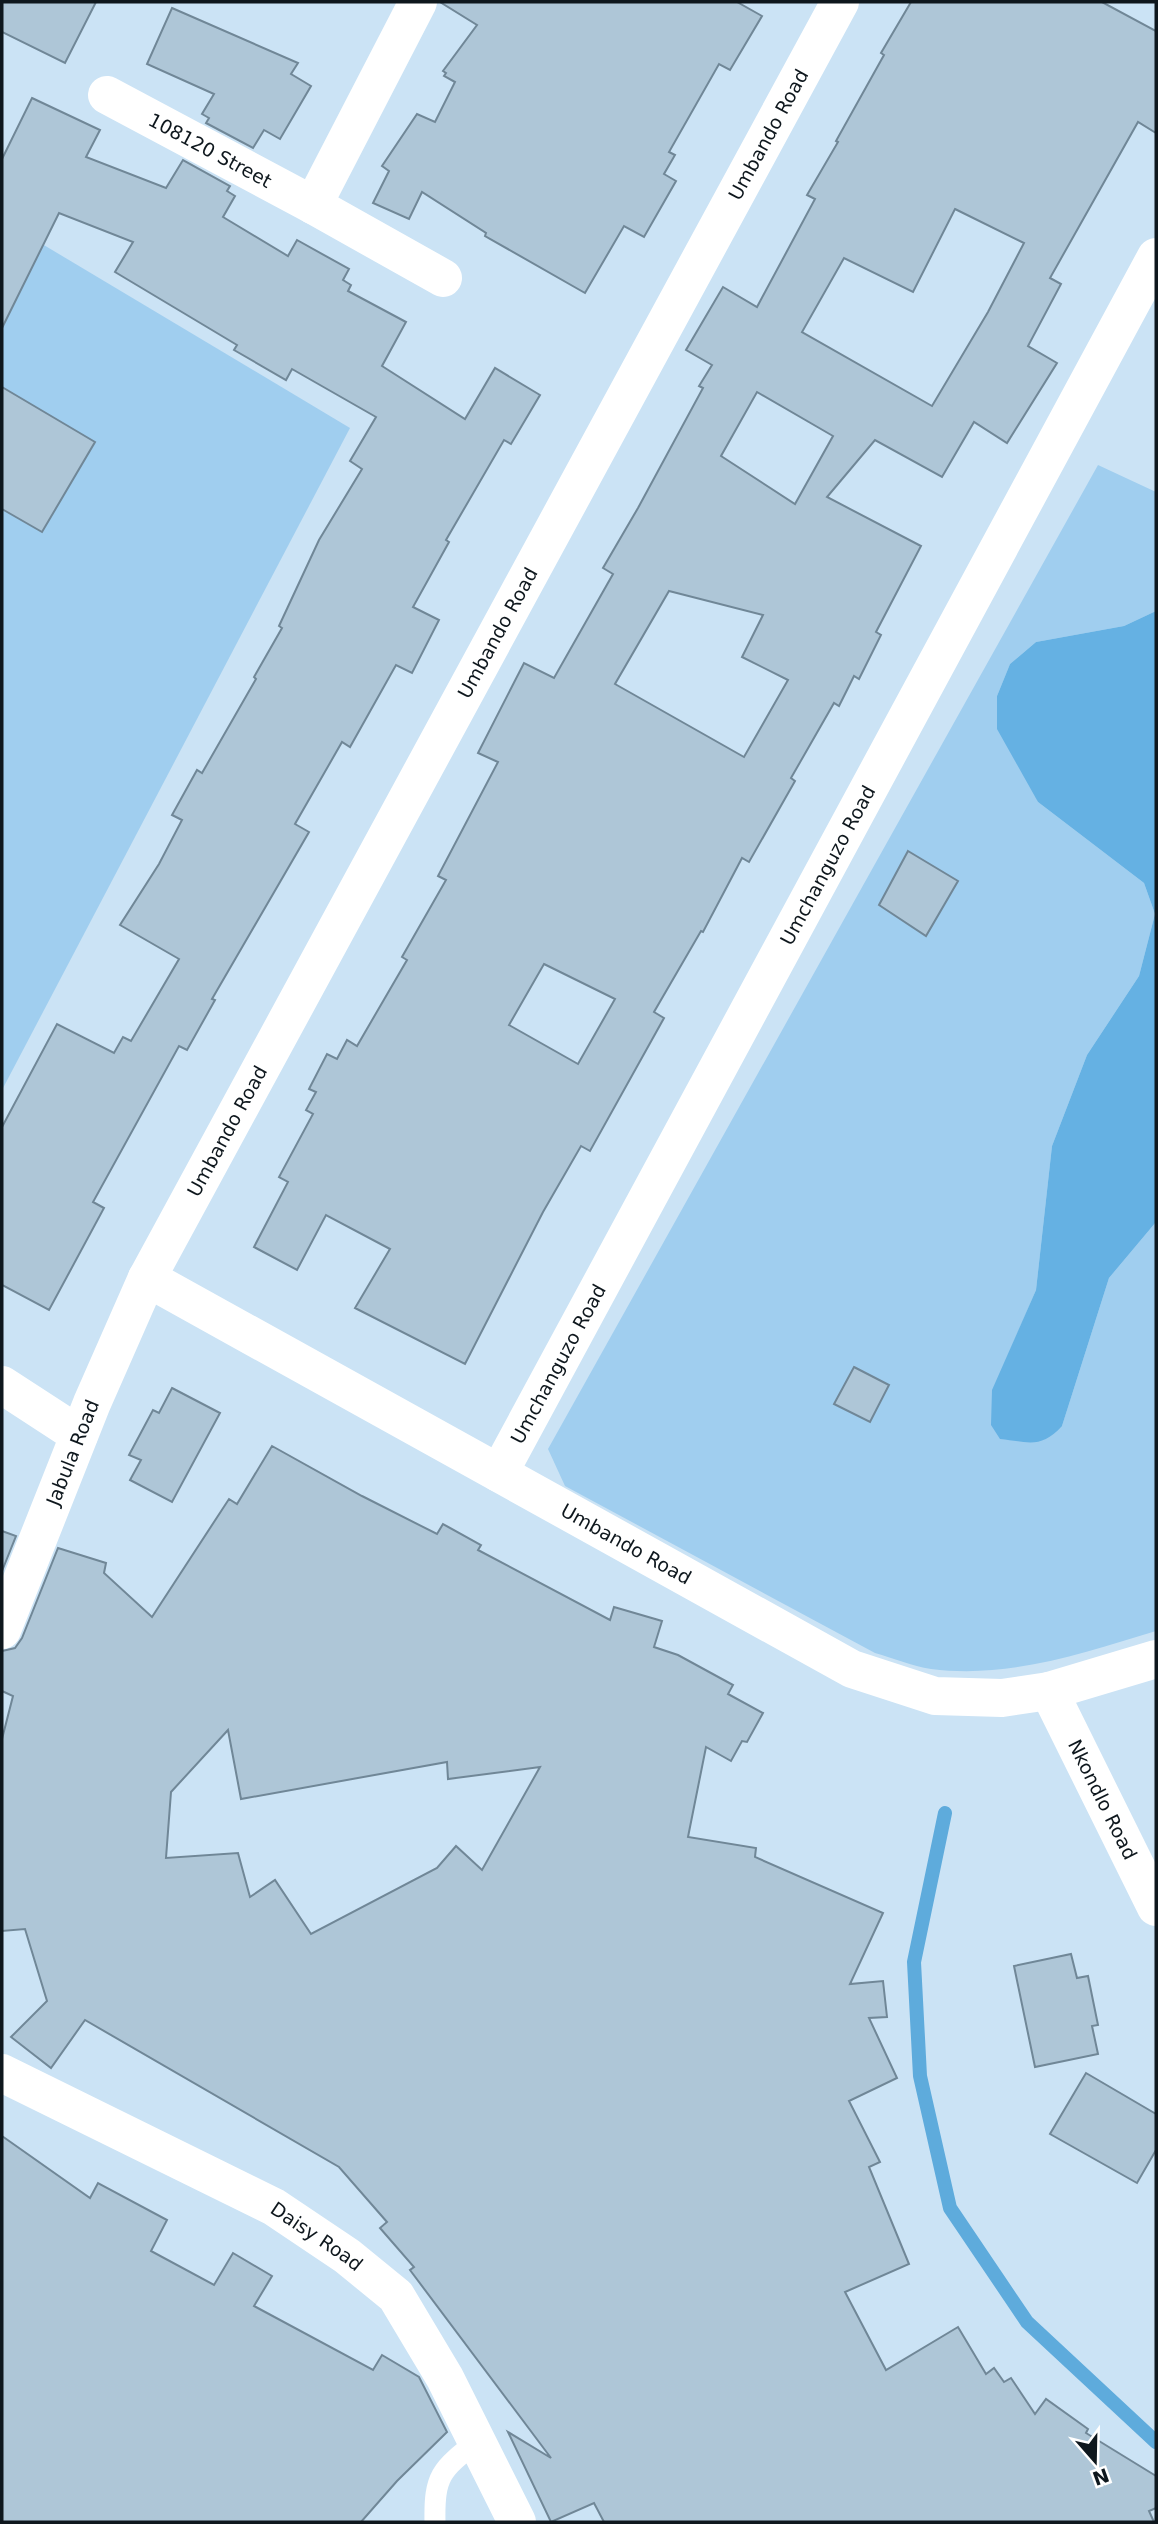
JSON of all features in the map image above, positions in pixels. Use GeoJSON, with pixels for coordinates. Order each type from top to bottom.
{"type":"FeatureCollection","features":[{"type":"Feature","properties":{"kind":"street"},"geometry":{"type":"LineString","coordinates":[[313,205],[418,2]]}},
{"type":"Feature","properties":{"kind":"street","name":"Umbando Road"},"geometry":{"type":"LineString","coordinates":[[840,2],[147,1278],[852,1670],[935,1696],[1002,1698],[1049,1692],[1156,1659]]}},
{"type":"Feature","properties":{"kind":"street","name":"108120 Street"},"geometry":{"type":"LineString","coordinates":[[107,95],[443,278]]}},
{"type":"Feature","properties":{"kind":"street","name":"Umchanguzo Road"},"geometry":{"type":"LineString","coordinates":[[499,1473],[1156,257]]}},
{"type":"Feature","properties":{"kind":"street","name":"Jabula Road"},"geometry":{"type":"LineString","coordinates":[[2,1630],[79,1435],[147,1278]]}},
{"type":"Feature","properties":{"kind":"street"},"geometry":{"type":"LineString","coordinates":[[2,1385],[79,1435]]}},
{"type":"Feature","properties":{"kind":"street","name":"Nkondlo Road"},"geometry":{"type":"LineString","coordinates":[[1049,1692],[1156,1907]]}},
{"type":"Feature","properties":{"kind":"street","name":"Daisy Road"},"geometry":{"type":"LineString","coordinates":[[2,2073],[274,2207],[347,2256],[396,2296],[445,2378],[517,2522]]}},
{"type":"Feature","properties":{"kind":"lane"},"geometry":{"type":"LineString","coordinates":[[435,2522],[434,2496],[442,2471],[477,2442]]}},
{"type":"Feature","properties":{"kind":"shaded area"},"geometry":{"type":"Polygon","coordinates":[[[2,220],[350,428],[2,1090],[2,220]]]}},
{"type":"Feature","properties":{"kind":"shaded area"},"geometry":{"type":"Polygon","coordinates":[[[1098,465],[1156,492],[1156,611],[1124,626],[1036,642],[1010,664],[997,696],[1038,802],[1144,883],[1155,914],[1139,976],[1087,1055],[1052,1146],[1036,1290],[993,1390],[1062,1426],[1109,1278],[1156,1222],[1156,1631],[1073,1655],[1017,1667],[960,1671],[931,1669],[875,1653],[565,1486],[548,1449],[1098,465]]]}},
{"type":"Feature","properties":{"kind":"shaded area"},"geometry":{"type":"Polygon","coordinates":[[[1156,611],[1156,1222],[1109,1278],[1062,1426],[1041,1441],[1000,1439],[991,1425],[992,1390],[1036,1290],[1052,1146],[1087,1055],[1139,976],[1155,914],[1144,883],[1038,802],[997,729],[997,696],[1010,664],[1036,642],[1124,626],[1156,611]]]}},
{"type":"Feature","properties":{"kind":"building"},"geometry":{"type":"Polygon","coordinates":[[[2,2],[96,2],[65,63],[2,32],[2,2]]]}},
{"type":"Feature","properties":{"kind":"building"},"geometry":{"type":"Polygon","coordinates":[[[440,2],[737,2],[762,16],[730,70],[719,64],[669,152],[675,155],[664,174],[676,181],[644,237],[624,226],[585,293],[485,236],[486,233],[422,192],[409,219],[373,203],[389,171],[382,166],[417,114],[435,122],[455,82],[444,76],[446,73],[443,71],[477,25],[440,2]]]}},
{"type":"Feature","properties":{"kind":"building"},"geometry":{"type":"Polygon","coordinates":[[[911,2],[1102,2],[1156,31],[1156,133],[1138,122],[1050,278],[1061,284],[1028,346],[1057,363],[1007,443],[974,422],[942,477],[875,440],[827,497],[921,546],[876,632],[881,635],[859,679],[854,676],[839,706],[834,703],[791,778],[795,781],[749,862],[742,858],[703,932],[701,931],[654,1012],[664,1018],[590,1151],[581,1146],[543,1212],[465,1364],[355,1308],[390,1249],[326,1215],[297,1270],[254,1247],[288,1182],[279,1177],[313,1114],[306,1110],[316,1092],[309,1089],[327,1054],[337,1059],[347,1040],[357,1046],[407,960],[402,957],[446,880],[438,876],[498,762],[478,753],[524,663],[554,678],[613,574],[603,568],[703,388],[699,386],[712,365],[686,350],[723,287],[757,307],[815,199],[807,195],[884,55],[881,53],[911,2]],[[955,209],[913,292],[844,258],[802,332],[932,406],[988,312],[1024,243],[955,209]],[[757,392],[721,456],[795,504],[833,436],[757,392]],[[669,591],[615,684],[744,757],[788,680],[742,657],[763,615],[669,591]],[[544,964],[509,1025],[578,1064],[615,999],[544,964]]]}},
{"type":"Feature","properties":{"kind":"building"},"geometry":{"type":"Polygon","coordinates":[[[172,8],[298,63],[291,74],[311,86],[280,139],[264,130],[253,148],[206,123],[209,118],[202,114],[214,94],[147,64],[172,8]]]}},
{"type":"Feature","properties":{"kind":"building"},"geometry":{"type":"Polygon","coordinates":[[[32,98],[100,130],[86,157],[166,188],[183,160],[230,186],[227,191],[235,196],[223,217],[288,256],[297,240],[349,269],[343,280],[351,285],[348,291],[406,322],[382,366],[465,419],[495,368],[540,395],[511,444],[504,440],[446,540],[449,542],[413,607],[439,620],[412,673],[396,665],[350,747],[342,742],[295,824],[309,832],[212,999],[215,1000],[187,1050],[179,1046],[93,1202],[104,1208],[49,1310],[2,1285],[2,1127],[57,1024],[114,1053],[123,1037],[131,1041],[179,959],[120,925],[159,864],[182,820],[172,815],[197,770],[202,773],[282,628],[279,626],[319,540],[362,469],[350,461],[376,417],[292,369],[286,380],[234,350],[237,345],[115,272],[133,242],[59,213],[2,328],[2,159],[32,98]]]}},
{"type":"Feature","properties":{"kind":"building"},"geometry":{"type":"Polygon","coordinates":[[[2,387],[95,442],[42,532],[2,509],[2,387]]]}},
{"type":"Feature","properties":{"kind":"building"},"geometry":{"type":"Polygon","coordinates":[[[908,851],[958,881],[926,936],[879,905],[908,851]]]}},
{"type":"Feature","properties":{"kind":"building"},"geometry":{"type":"Polygon","coordinates":[[[854,1367],[889,1385],[870,1422],[834,1404],[854,1367]]]}},
{"type":"Feature","properties":{"kind":"building"},"geometry":{"type":"Polygon","coordinates":[[[172,1388],[220,1413],[172,1502],[130,1480],[141,1460],[129,1455],[153,1410],[159,1413],[172,1388]]]}},
{"type":"Feature","properties":{"kind":"building"},"geometry":{"type":"Polygon","coordinates":[[[272,1446],[437,1534],[443,1524],[481,1545],[478,1550],[610,1620],[614,1607],[662,1621],[654,1647],[678,1655],[733,1685],[728,1694],[763,1713],[747,1742],[742,1741],[731,1761],[706,1747],[688,1837],[756,1848],[755,1857],[883,1913],[850,1984],[883,1981],[887,2017],[869,2018],[897,2078],[849,2101],[880,2162],[869,2167],[909,2264],[845,2292],[886,2370],[958,2327],[986,2374],[994,2368],[1004,2382],[1011,2378],[1035,2414],[1046,2399],[1088,2429],[1086,2433],[1156,2476],[1156,2508],[1149,2511],[1154,2522],[604,2522],[594,2503],[551,2522],[508,2432],[551,2458],[410,2270],[414,2267],[380,2228],[387,2222],[339,2167],[85,2020],[51,2068],[11,2037],[47,2001],[25,1929],[2,1931],[2,1739],[13,1696],[2,1691],[2,1651],[15,1648],[22,1638],[58,1548],[106,1563],[104,1573],[152,1617],[229,1499],[237,1504],[272,1446]],[[228,1730],[171,1792],[166,1858],[238,1853],[250,1897],[275,1880],[311,1934],[437,1868],[456,1846],[482,1870],[540,1767],[448,1779],[447,1762],[241,1799],[228,1730]]]}},
{"type":"Feature","properties":{"kind":"building"},"geometry":{"type":"Polygon","coordinates":[[[2,1531],[16,1536],[2,1571],[2,1531]]]}},
{"type":"Feature","properties":{"kind":"building"},"geometry":{"type":"Polygon","coordinates":[[[1071,1954],[1077,1978],[1088,1976],[1098,2025],[1092,2026],[1098,2054],[1035,2067],[1014,1966],[1071,1954]]]}},
{"type":"Feature","properties":{"kind":"building"},"geometry":{"type":"Polygon","coordinates":[[[1086,2073],[1156,2114],[1156,2150],[1137,2183],[1050,2134],[1086,2073]]]}},
{"type":"Feature","properties":{"kind":"building"},"geometry":{"type":"Polygon","coordinates":[[[2,2136],[90,2198],[98,2183],[167,2220],[151,2251],[214,2285],[233,2253],[272,2276],[254,2306],[373,2370],[382,2355],[419,2377],[447,2432],[397,2481],[361,2522],[2,2522],[2,2136]]]}},
{"type":"Feature","properties":{"kind":"waterway"},"geometry":{"type":"LineString","coordinates":[[945,1813],[914,1962],[920,2076],[950,2208],[1027,2322],[1156,2442]]}}]}
